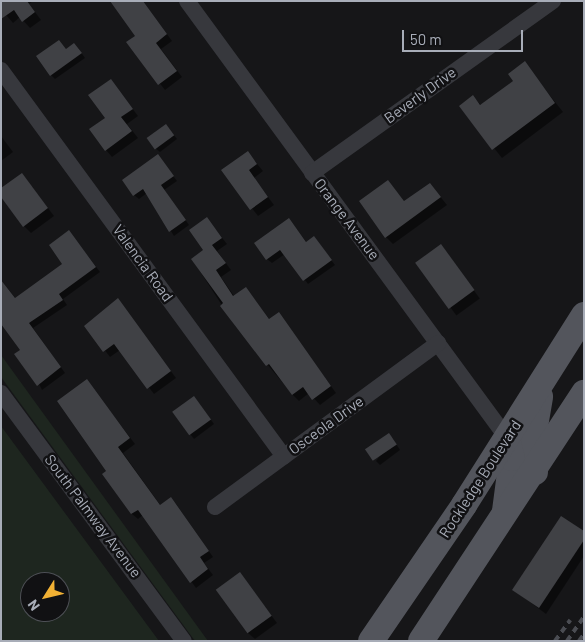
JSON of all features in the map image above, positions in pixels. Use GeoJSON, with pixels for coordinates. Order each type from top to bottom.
{"type":"FeatureCollection","features":[{"type":"Feature","properties":{"kind":"main road","name":"Rockledge Boulevard"},"geometry":{"type":"LineString","coordinates":[[371,641],[507,438],[584,315]]}},
{"type":"Feature","properties":{"kind":"main road"},"geometry":{"type":"LineString","coordinates":[[535,472],[532,444],[544,379]]}},
{"type":"Feature","properties":{"kind":"main road"},"geometry":{"type":"LineString","coordinates":[[421,641],[535,472],[584,393]]}},
{"type":"Feature","properties":{"kind":"main road"},"geometry":{"type":"LineString","coordinates":[[504,516],[512,458],[507,438]]}},
{"type":"Feature","properties":{"kind":"street","name":"Orange Avenue"},"geometry":{"type":"LineString","coordinates":[[186,1],[507,438]]}},
{"type":"Feature","properties":{"kind":"street","name":"Beverly Drive"},"geometry":{"type":"LineString","coordinates":[[312,173],[553,1]]}},
{"type":"Feature","properties":{"kind":"street","name":"Valencia Road"},"geometry":{"type":"LineString","coordinates":[[1,70],[284,456]]}},
{"type":"Feature","properties":{"kind":"street","name":"Osceola Drive"},"geometry":{"type":"LineString","coordinates":[[215,507],[438,343]]}},
{"type":"Feature","properties":{"kind":"street","name":"South Palmway Avenue"},"geometry":{"type":"LineString","coordinates":[[1,393],[184,641]]}},
{"type":"Feature","properties":{"kind":"shaded area"},"geometry":{"type":"Polygon","coordinates":[[[1,355],[208,641],[195,641],[1,377],[1,355]]]}},
{"type":"Feature","properties":{"kind":"shaded area"},"geometry":{"type":"Polygon","coordinates":[[[1,426],[159,641],[1,641],[1,426]]]}},
{"type":"Feature","properties":{"kind":"building"},"geometry":{"type":"Polygon","coordinates":[[[1,1],[27,1],[35,12],[22,22],[14,10],[1,19],[1,1]]]}},
{"type":"Feature","properties":{"kind":"building"},"geometry":{"type":"Polygon","coordinates":[[[110,1],[143,1],[167,34],[156,43],[177,71],[158,85],[126,42],[135,36],[110,1]]]}},
{"type":"Feature","properties":{"kind":"building"},"geometry":{"type":"Polygon","coordinates":[[[59,40],[66,49],[74,43],[82,53],[50,76],[36,56],[59,40]]]}},
{"type":"Feature","properties":{"kind":"building"},"geometry":{"type":"Polygon","coordinates":[[[525,61],[555,103],[492,150],[459,106],[473,95],[480,105],[513,81],[508,74],[525,61]]]}},
{"type":"Feature","properties":{"kind":"building"},"geometry":{"type":"Polygon","coordinates":[[[111,79],[133,109],[121,117],[132,131],[105,151],[89,129],[105,118],[88,95],[111,79]]]}},
{"type":"Feature","properties":{"kind":"building"},"geometry":{"type":"Polygon","coordinates":[[[166,124],[174,135],[155,149],[147,138],[166,124]]]}},
{"type":"Feature","properties":{"kind":"building"},"geometry":{"type":"Polygon","coordinates":[[[248,151],[257,164],[249,170],[268,197],[250,210],[221,170],[248,151]]]}},
{"type":"Feature","properties":{"kind":"building"},"geometry":{"type":"Polygon","coordinates":[[[158,154],[174,176],[161,185],[186,220],[169,232],[143,189],[133,196],[122,180],[158,154]]]}},
{"type":"Feature","properties":{"kind":"building"},"geometry":{"type":"Polygon","coordinates":[[[22,173],[48,208],[23,227],[1,197],[1,188],[22,173]]]}},
{"type":"Feature","properties":{"kind":"building"},"geometry":{"type":"Polygon","coordinates":[[[388,180],[404,201],[430,183],[441,197],[385,238],[359,201],[388,180]]]}},
{"type":"Feature","properties":{"kind":"building"},"geometry":{"type":"Polygon","coordinates":[[[207,217],[222,238],[212,245],[226,263],[216,270],[233,296],[246,287],[269,319],[279,312],[331,386],[312,400],[303,387],[292,395],[269,364],[266,366],[220,306],[223,303],[191,259],[203,250],[189,230],[207,217]]]}},
{"type":"Feature","properties":{"kind":"building"},"geometry":{"type":"Polygon","coordinates":[[[289,218],[306,242],[314,236],[332,260],[303,281],[280,250],[266,260],[254,243],[289,218]]]}},
{"type":"Feature","properties":{"kind":"building"},"geometry":{"type":"Polygon","coordinates":[[[69,230],[96,267],[59,294],[63,300],[29,323],[61,367],[37,386],[14,354],[20,350],[1,324],[1,280],[15,298],[62,264],[49,245],[69,230]]]}},
{"type":"Feature","properties":{"kind":"building"},"geometry":{"type":"Polygon","coordinates":[[[441,244],[475,290],[449,309],[415,263],[441,244]]]}},
{"type":"Feature","properties":{"kind":"building"},"geometry":{"type":"Polygon","coordinates":[[[118,298],[171,371],[147,389],[114,344],[103,352],[84,326],[118,298]]]}},
{"type":"Feature","properties":{"kind":"building"},"geometry":{"type":"Polygon","coordinates":[[[87,379],[130,438],[118,447],[160,505],[171,497],[209,551],[200,557],[208,569],[190,583],[138,510],[131,514],[102,474],[106,471],[57,401],[87,379]]]}},
{"type":"Feature","properties":{"kind":"building"},"geometry":{"type":"Polygon","coordinates":[[[194,396],[211,419],[189,435],[172,412],[194,396]]]}},
{"type":"Feature","properties":{"kind":"building"},"geometry":{"type":"Polygon","coordinates":[[[389,433],[397,445],[373,461],[365,449],[389,433]]]}},
{"type":"Feature","properties":{"kind":"building"},"geometry":{"type":"Polygon","coordinates":[[[561,516],[584,531],[584,540],[539,608],[512,590],[561,516]]]}},
{"type":"Feature","properties":{"kind":"building"},"geometry":{"type":"Polygon","coordinates":[[[240,572],[272,616],[247,633],[216,590],[240,572]]]}},
{"type":"Feature","properties":{"kind":"railway"},"geometry":{"type":"LineString","coordinates":[[567,641],[584,617]]}},
{"type":"Feature","properties":{"kind":"railway"},"geometry":{"type":"LineString","coordinates":[[555,641],[570,620]]}},
{"type":"Feature","properties":{"kind":"railway"},"geometry":{"type":"LineString","coordinates":[[579,641],[584,634]]}}]}
